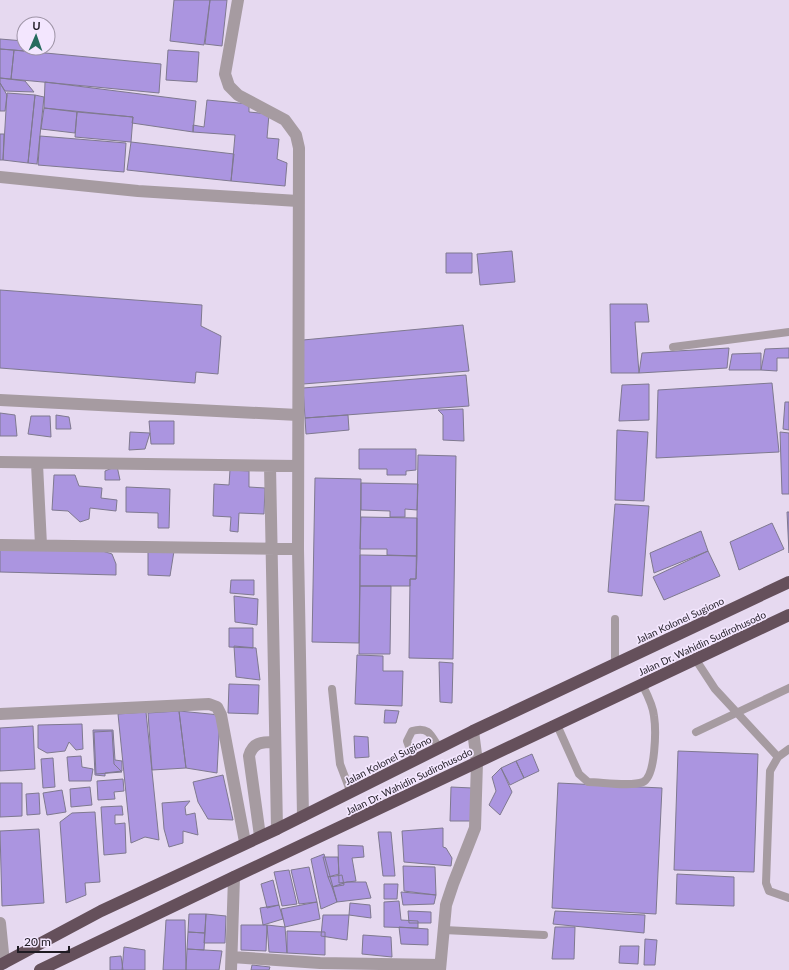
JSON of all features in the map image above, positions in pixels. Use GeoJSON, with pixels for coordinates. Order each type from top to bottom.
{"type":"FeatureCollection","features":[{"type":"Feature","properties":{"kind":"highway","name":"Jalan Kolonel Sugiono"},"geometry":{"type":"LineString","coordinates":[[2,964],[101,910],[277,829],[473,731],[789,582]]}},
{"type":"Feature","properties":{"kind":"highway","name":"Jalan Dr. Wahidin Sudirohusodo"},"geometry":{"type":"LineString","coordinates":[[40,970],[642,684],[789,616]]}},
{"type":"Feature","properties":{"kind":"street"},"geometry":{"type":"LineString","coordinates":[[238,0],[225,74],[229,86],[238,95],[285,120],[296,135],[299,148],[298,549],[303,816]]}},
{"type":"Feature","properties":{"kind":"street"},"geometry":{"type":"LineString","coordinates":[[0,177],[138,191],[298,201]]}},
{"type":"Feature","properties":{"kind":"street"},"geometry":{"type":"LineString","coordinates":[[0,400],[298,415]]}},
{"type":"Feature","properties":{"kind":"street"},"geometry":{"type":"LineString","coordinates":[[0,462],[37,464],[298,466]]}},
{"type":"Feature","properties":{"kind":"street"},"geometry":{"type":"LineString","coordinates":[[37,464],[41,545]]}},
{"type":"Feature","properties":{"kind":"street"},"geometry":{"type":"LineString","coordinates":[[270,466],[277,829]]}},
{"type":"Feature","properties":{"kind":"street"},"geometry":{"type":"LineString","coordinates":[[0,545],[298,549]]}},
{"type":"Feature","properties":{"kind":"street"},"geometry":{"type":"LineString","coordinates":[[0,714],[209,704],[218,707],[221,715],[246,842]]}},
{"type":"Feature","properties":{"kind":"street"},"geometry":{"type":"LineString","coordinates":[[232,958],[440,968],[446,905],[475,828],[477,762],[473,731]]}},
{"type":"Feature","properties":{"kind":"street"},"geometry":{"type":"LineString","coordinates":[[260,836],[249,756],[251,748],[257,743],[275,742]]}},
{"type":"Feature","properties":{"kind":"street"},"geometry":{"type":"LineString","coordinates":[[231,970],[234,877]]}},
{"type":"Feature","properties":{"kind":"street"},"geometry":{"type":"LineString","coordinates":[[0,923],[2,964]]}},
{"type":"Feature","properties":{"kind":"lane"},"geometry":{"type":"LineString","coordinates":[[673,347],[789,332]]}},
{"type":"Feature","properties":{"kind":"lane"},"geometry":{"type":"LineString","coordinates":[[615,619],[615,663]]}},
{"type":"Feature","properties":{"kind":"lane"},"geometry":{"type":"LineString","coordinates":[[696,660],[712,685],[735,713],[778,757]]}},
{"type":"Feature","properties":{"kind":"lane"},"geometry":{"type":"LineString","coordinates":[[558,725],[574,759],[579,774],[588,782],[643,782],[647,779],[651,772],[655,738],[653,711],[642,684]]}},
{"type":"Feature","properties":{"kind":"lane"},"geometry":{"type":"LineString","coordinates":[[696,732],[789,688]]}},
{"type":"Feature","properties":{"kind":"lane"},"geometry":{"type":"LineString","coordinates":[[332,689],[340,764],[351,793]]}},
{"type":"Feature","properties":{"kind":"lane"},"geometry":{"type":"LineString","coordinates":[[414,760],[407,741],[412,731],[421,729],[425,730],[430,734],[439,748]]}},
{"type":"Feature","properties":{"kind":"lane"},"geometry":{"type":"LineString","coordinates":[[789,749],[778,757],[770,771],[766,883],[769,891],[789,898]]}},
{"type":"Feature","properties":{"kind":"lane"},"geometry":{"type":"LineString","coordinates":[[444,930],[544,935]]}},
{"type":"Feature","properties":{"kind":"building"},"geometry":{"type":"Polygon","coordinates":[[[174,0],[210,0],[204,45],[170,41],[174,0]]]}},
{"type":"Feature","properties":{"kind":"building"},"geometry":{"type":"Polygon","coordinates":[[[210,0],[227,0],[222,46],[205,44],[210,0]]]}},
{"type":"Feature","properties":{"kind":"building"},"geometry":{"type":"Polygon","coordinates":[[[0,39],[16,40],[16,50],[0,49],[0,39]]]}},
{"type":"Feature","properties":{"kind":"building"},"geometry":{"type":"Polygon","coordinates":[[[0,49],[14,50],[11,79],[0,78],[0,49]]]}},
{"type":"Feature","properties":{"kind":"building"},"geometry":{"type":"Polygon","coordinates":[[[14,50],[16,50],[16,56],[56,56],[56,54],[161,64],[159,93],[11,79],[14,50]]]}},
{"type":"Feature","properties":{"kind":"building"},"geometry":{"type":"Polygon","coordinates":[[[168,50],[199,52],[197,82],[166,80],[168,50]]]}},
{"type":"Feature","properties":{"kind":"building"},"geometry":{"type":"Polygon","coordinates":[[[0,78],[25,81],[34,92],[5,91],[0,83],[0,78]]]}},
{"type":"Feature","properties":{"kind":"building"},"geometry":{"type":"Polygon","coordinates":[[[45,82],[196,101],[193,132],[132,123],[133,117],[44,108],[45,82]]]}},
{"type":"Feature","properties":{"kind":"building"},"geometry":{"type":"Polygon","coordinates":[[[0,83],[7,95],[5,111],[0,111],[0,83]]]}},
{"type":"Feature","properties":{"kind":"building"},"geometry":{"type":"Polygon","coordinates":[[[7,93],[35,95],[28,163],[3,160],[7,93]]]}},
{"type":"Feature","properties":{"kind":"building"},"geometry":{"type":"Polygon","coordinates":[[[35,95],[44,97],[37,164],[28,163],[35,95]]]}},
{"type":"Feature","properties":{"kind":"building"},"geometry":{"type":"Polygon","coordinates":[[[207,100],[249,104],[249,112],[269,114],[267,138],[279,139],[277,159],[287,163],[285,186],[231,181],[235,135],[193,132],[193,125],[204,127],[207,100]]]}},
{"type":"Feature","properties":{"kind":"building"},"geometry":{"type":"Polygon","coordinates":[[[44,108],[77,112],[75,133],[41,129],[44,108]]]}},
{"type":"Feature","properties":{"kind":"building"},"geometry":{"type":"Polygon","coordinates":[[[77,112],[133,117],[131,142],[75,137],[77,112]]]}},
{"type":"Feature","properties":{"kind":"building"},"geometry":{"type":"Polygon","coordinates":[[[0,134],[4,134],[3,160],[0,160],[0,134]]]}},
{"type":"Feature","properties":{"kind":"building"},"geometry":{"type":"Polygon","coordinates":[[[40,136],[126,143],[124,172],[38,165],[40,136]]]}},
{"type":"Feature","properties":{"kind":"building"},"geometry":{"type":"Polygon","coordinates":[[[131,142],[234,154],[231,181],[127,170],[131,142]]]}},
{"type":"Feature","properties":{"kind":"building"},"geometry":{"type":"Polygon","coordinates":[[[512,251],[515,282],[480,285],[477,254],[512,251]]]}},
{"type":"Feature","properties":{"kind":"building"},"geometry":{"type":"Polygon","coordinates":[[[446,253],[472,253],[472,273],[446,273],[446,253]]]}},
{"type":"Feature","properties":{"kind":"building"},"geometry":{"type":"Polygon","coordinates":[[[0,290],[202,305],[201,326],[221,336],[218,374],[196,372],[195,383],[0,368],[0,290]]]}},
{"type":"Feature","properties":{"kind":"building"},"geometry":{"type":"Polygon","coordinates":[[[610,304],[647,304],[649,322],[635,322],[639,373],[611,373],[610,304]]]}},
{"type":"Feature","properties":{"kind":"building"},"geometry":{"type":"Polygon","coordinates":[[[463,325],[469,371],[303,384],[303,340],[463,325]]]}},
{"type":"Feature","properties":{"kind":"building"},"geometry":{"type":"Polygon","coordinates":[[[729,348],[727,368],[639,373],[642,353],[729,348]]]}},
{"type":"Feature","properties":{"kind":"building"},"geometry":{"type":"Polygon","coordinates":[[[789,348],[789,358],[777,358],[777,371],[761,370],[765,349],[789,348]]]}},
{"type":"Feature","properties":{"kind":"building"},"geometry":{"type":"Polygon","coordinates":[[[761,353],[761,370],[729,370],[732,354],[761,353]]]}},
{"type":"Feature","properties":{"kind":"building"},"geometry":{"type":"Polygon","coordinates":[[[466,375],[469,406],[305,418],[303,388],[466,375]]]}},
{"type":"Feature","properties":{"kind":"building"},"geometry":{"type":"Polygon","coordinates":[[[772,383],[779,452],[656,458],[658,390],[772,383]]]}},
{"type":"Feature","properties":{"kind":"building"},"geometry":{"type":"Polygon","coordinates":[[[649,384],[649,420],[619,421],[622,385],[649,384]]]}},
{"type":"Feature","properties":{"kind":"building"},"geometry":{"type":"Polygon","coordinates":[[[785,402],[789,402],[789,430],[783,429],[785,402]]]}},
{"type":"Feature","properties":{"kind":"building"},"geometry":{"type":"Polygon","coordinates":[[[463,409],[464,441],[443,440],[443,415],[438,410],[463,409]]]}},
{"type":"Feature","properties":{"kind":"building"},"geometry":{"type":"Polygon","coordinates":[[[0,413],[15,415],[17,436],[0,436],[0,413]]]}},
{"type":"Feature","properties":{"kind":"building"},"geometry":{"type":"Polygon","coordinates":[[[56,415],[69,417],[71,429],[56,429],[56,415]]]}},
{"type":"Feature","properties":{"kind":"building"},"geometry":{"type":"Polygon","coordinates":[[[348,415],[349,430],[306,434],[305,418],[348,415]]]}},
{"type":"Feature","properties":{"kind":"building"},"geometry":{"type":"Polygon","coordinates":[[[31,416],[50,416],[51,437],[28,434],[31,416]]]}},
{"type":"Feature","properties":{"kind":"building"},"geometry":{"type":"Polygon","coordinates":[[[149,421],[174,421],[174,444],[151,444],[149,421]]]}},
{"type":"Feature","properties":{"kind":"building"},"geometry":{"type":"Polygon","coordinates":[[[617,430],[648,432],[644,501],[615,500],[617,430]]]}},
{"type":"Feature","properties":{"kind":"building"},"geometry":{"type":"Polygon","coordinates":[[[130,432],[150,433],[145,449],[129,450],[130,432]]]}},
{"type":"Feature","properties":{"kind":"building"},"geometry":{"type":"Polygon","coordinates":[[[780,432],[789,433],[789,494],[782,494],[780,432]]]}},
{"type":"Feature","properties":{"kind":"building"},"geometry":{"type":"Polygon","coordinates":[[[359,449],[416,449],[416,470],[406,471],[406,475],[387,475],[387,469],[359,469],[359,449]]]}},
{"type":"Feature","properties":{"kind":"building"},"geometry":{"type":"Polygon","coordinates":[[[418,455],[456,456],[453,659],[409,658],[410,579],[416,579],[418,455]]]}},
{"type":"Feature","properties":{"kind":"building"},"geometry":{"type":"Polygon","coordinates":[[[117,466],[120,480],[105,480],[105,471],[117,466]]]}},
{"type":"Feature","properties":{"kind":"building"},"geometry":{"type":"Polygon","coordinates":[[[230,470],[249,471],[249,487],[265,488],[264,514],[239,513],[238,532],[230,531],[231,517],[213,516],[214,484],[229,485],[230,470]]]}},
{"type":"Feature","properties":{"kind":"building"},"geometry":{"type":"Polygon","coordinates":[[[54,475],[75,475],[79,486],[102,488],[101,498],[117,500],[116,511],[90,508],[89,519],[80,522],[68,511],[52,510],[54,475]]]}},
{"type":"Feature","properties":{"kind":"building"},"geometry":{"type":"Polygon","coordinates":[[[315,478],[361,479],[359,643],[312,642],[315,478]]]}},
{"type":"Feature","properties":{"kind":"building"},"geometry":{"type":"Polygon","coordinates":[[[361,483],[418,484],[417,510],[405,509],[405,517],[390,517],[390,511],[361,510],[361,483]]]}},
{"type":"Feature","properties":{"kind":"building"},"geometry":{"type":"Polygon","coordinates":[[[126,487],[170,489],[169,528],[158,528],[158,513],[126,512],[126,487]]]}},
{"type":"Feature","properties":{"kind":"building"},"geometry":{"type":"Polygon","coordinates":[[[615,504],[649,506],[642,596],[608,592],[615,504]]]}},
{"type":"Feature","properties":{"kind":"building"},"geometry":{"type":"Polygon","coordinates":[[[787,512],[789,512],[789,553],[787,512]]]}},
{"type":"Feature","properties":{"kind":"building"},"geometry":{"type":"Polygon","coordinates":[[[361,517],[417,518],[417,556],[387,555],[387,549],[360,549],[361,517]]]}},
{"type":"Feature","properties":{"kind":"building"},"geometry":{"type":"Polygon","coordinates":[[[772,523],[784,549],[739,570],[730,542],[772,523]]]}},
{"type":"Feature","properties":{"kind":"building"},"geometry":{"type":"Polygon","coordinates":[[[701,531],[708,551],[654,573],[650,553],[701,531]]]}},
{"type":"Feature","properties":{"kind":"building"},"geometry":{"type":"Polygon","coordinates":[[[0,547],[96,549],[112,554],[116,564],[116,575],[0,572],[0,547]]]}},
{"type":"Feature","properties":{"kind":"building"},"geometry":{"type":"Polygon","coordinates":[[[148,550],[174,551],[170,576],[148,575],[148,550]]]}},
{"type":"Feature","properties":{"kind":"building"},"geometry":{"type":"Polygon","coordinates":[[[708,551],[720,576],[664,600],[653,577],[708,551]]]}},
{"type":"Feature","properties":{"kind":"building"},"geometry":{"type":"Polygon","coordinates":[[[360,555],[417,556],[416,579],[410,579],[410,586],[360,586],[360,555]]]}},
{"type":"Feature","properties":{"kind":"building"},"geometry":{"type":"Polygon","coordinates":[[[231,580],[254,580],[254,595],[230,593],[231,580]]]}},
{"type":"Feature","properties":{"kind":"building"},"geometry":{"type":"Polygon","coordinates":[[[360,586],[391,586],[390,654],[359,654],[360,586]]]}},
{"type":"Feature","properties":{"kind":"building"},"geometry":{"type":"Polygon","coordinates":[[[234,596],[258,599],[257,625],[235,622],[234,596]]]}},
{"type":"Feature","properties":{"kind":"building"},"geometry":{"type":"Polygon","coordinates":[[[229,628],[253,628],[253,648],[229,647],[229,628]]]}},
{"type":"Feature","properties":{"kind":"building"},"geometry":{"type":"Polygon","coordinates":[[[234,646],[256,648],[260,680],[236,677],[234,646]]]}},
{"type":"Feature","properties":{"kind":"building"},"geometry":{"type":"Polygon","coordinates":[[[357,655],[383,656],[383,671],[403,671],[402,706],[355,704],[357,655]]]}},
{"type":"Feature","properties":{"kind":"building"},"geometry":{"type":"Polygon","coordinates":[[[439,662],[453,663],[452,703],[440,702],[439,662]]]}},
{"type":"Feature","properties":{"kind":"building"},"geometry":{"type":"Polygon","coordinates":[[[229,684],[259,685],[258,714],[228,713],[229,684]]]}},
{"type":"Feature","properties":{"kind":"building"},"geometry":{"type":"Polygon","coordinates":[[[385,710],[399,711],[396,723],[384,723],[385,710]]]}},
{"type":"Feature","properties":{"kind":"building"},"geometry":{"type":"Polygon","coordinates":[[[179,711],[186,768],[152,770],[148,713],[179,711]]]}},
{"type":"Feature","properties":{"kind":"building"},"geometry":{"type":"Polygon","coordinates":[[[179,711],[220,715],[217,773],[186,768],[179,711]]]}},
{"type":"Feature","properties":{"kind":"building"},"geometry":{"type":"Polygon","coordinates":[[[146,712],[159,840],[145,837],[131,843],[118,714],[146,712]]]}},
{"type":"Feature","properties":{"kind":"building"},"geometry":{"type":"Polygon","coordinates":[[[82,724],[83,749],[76,750],[69,742],[65,751],[47,753],[38,748],[38,725],[82,724]]]}},
{"type":"Feature","properties":{"kind":"building"},"geometry":{"type":"Polygon","coordinates":[[[33,726],[35,769],[0,771],[0,728],[33,726]]]}},
{"type":"Feature","properties":{"kind":"building"},"geometry":{"type":"Polygon","coordinates":[[[93,730],[113,730],[115,760],[122,761],[122,771],[105,773],[105,776],[95,775],[93,730]]]}},
{"type":"Feature","properties":{"kind":"building"},"geometry":{"type":"Polygon","coordinates":[[[112,731],[114,764],[122,772],[96,774],[94,732],[112,731]]]}},
{"type":"Feature","properties":{"kind":"building"},"geometry":{"type":"Polygon","coordinates":[[[354,736],[368,737],[369,757],[355,758],[354,736]]]}},
{"type":"Feature","properties":{"kind":"building"},"geometry":{"type":"Polygon","coordinates":[[[678,751],[758,754],[754,872],[674,870],[678,751]]]}},
{"type":"Feature","properties":{"kind":"building"},"geometry":{"type":"Polygon","coordinates":[[[532,754],[539,771],[524,778],[516,761],[532,754]]]}},
{"type":"Feature","properties":{"kind":"building"},"geometry":{"type":"Polygon","coordinates":[[[81,756],[82,767],[93,769],[91,781],[69,781],[67,757],[81,756]]]}},
{"type":"Feature","properties":{"kind":"building"},"geometry":{"type":"Polygon","coordinates":[[[53,758],[55,787],[43,788],[41,759],[53,758]]]}},
{"type":"Feature","properties":{"kind":"building"},"geometry":{"type":"Polygon","coordinates":[[[516,761],[524,778],[510,785],[501,768],[516,761]]]}},
{"type":"Feature","properties":{"kind":"building"},"geometry":{"type":"Polygon","coordinates":[[[501,768],[512,792],[500,815],[489,805],[496,791],[492,777],[501,768]]]}},
{"type":"Feature","properties":{"kind":"building"},"geometry":{"type":"Polygon","coordinates":[[[223,775],[233,820],[208,819],[198,802],[193,782],[223,775]]]}},
{"type":"Feature","properties":{"kind":"building"},"geometry":{"type":"Polygon","coordinates":[[[123,779],[124,791],[114,792],[115,799],[98,800],[97,781],[123,779]]]}},
{"type":"Feature","properties":{"kind":"building"},"geometry":{"type":"Polygon","coordinates":[[[0,783],[22,783],[22,816],[0,817],[0,783]]]}},
{"type":"Feature","properties":{"kind":"building"},"geometry":{"type":"Polygon","coordinates":[[[558,783],[662,788],[656,914],[552,908],[558,783]]]}},
{"type":"Feature","properties":{"kind":"building"},"geometry":{"type":"Polygon","coordinates":[[[90,787],[92,805],[71,807],[70,789],[90,787]]]}},
{"type":"Feature","properties":{"kind":"building"},"geometry":{"type":"Polygon","coordinates":[[[451,787],[472,788],[471,821],[450,821],[451,787]]]}},
{"type":"Feature","properties":{"kind":"building"},"geometry":{"type":"Polygon","coordinates":[[[62,790],[66,812],[47,815],[43,793],[62,790]]]}},
{"type":"Feature","properties":{"kind":"building"},"geometry":{"type":"Polygon","coordinates":[[[39,793],[40,814],[27,815],[26,794],[39,793]]]}},
{"type":"Feature","properties":{"kind":"building"},"geometry":{"type":"Polygon","coordinates":[[[190,801],[185,807],[186,815],[195,813],[198,835],[183,831],[183,843],[169,847],[164,829],[162,803],[190,801]]]}},
{"type":"Feature","properties":{"kind":"building"},"geometry":{"type":"Polygon","coordinates":[[[122,806],[123,815],[115,815],[115,824],[125,823],[126,853],[104,855],[101,807],[122,806]]]}},
{"type":"Feature","properties":{"kind":"building"},"geometry":{"type":"Polygon","coordinates":[[[95,812],[100,882],[85,883],[86,895],[66,903],[60,822],[72,813],[95,812]]]}},
{"type":"Feature","properties":{"kind":"building"},"geometry":{"type":"Polygon","coordinates":[[[443,828],[443,847],[446,848],[452,858],[451,866],[404,862],[402,831],[443,828]]]}},
{"type":"Feature","properties":{"kind":"building"},"geometry":{"type":"Polygon","coordinates":[[[39,829],[44,903],[2,906],[0,831],[39,829]]]}},
{"type":"Feature","properties":{"kind":"building"},"geometry":{"type":"Polygon","coordinates":[[[378,832],[391,832],[395,876],[383,876],[378,832]]]}},
{"type":"Feature","properties":{"kind":"building"},"geometry":{"type":"Polygon","coordinates":[[[338,845],[363,846],[364,857],[352,858],[356,881],[339,883],[338,845]]]}},
{"type":"Feature","properties":{"kind":"building"},"geometry":{"type":"Polygon","coordinates":[[[324,854],[337,902],[321,909],[311,859],[324,854]]]}},
{"type":"Feature","properties":{"kind":"building"},"geometry":{"type":"Polygon","coordinates":[[[323,857],[338,857],[339,874],[328,877],[323,857]]]}},
{"type":"Feature","properties":{"kind":"building"},"geometry":{"type":"Polygon","coordinates":[[[403,866],[435,867],[436,895],[404,891],[403,866]]]}},
{"type":"Feature","properties":{"kind":"building"},"geometry":{"type":"Polygon","coordinates":[[[309,867],[317,902],[299,904],[291,870],[309,867]]]}},
{"type":"Feature","properties":{"kind":"building"},"geometry":{"type":"Polygon","coordinates":[[[289,870],[297,904],[282,906],[274,872],[289,870]]]}},
{"type":"Feature","properties":{"kind":"building"},"geometry":{"type":"Polygon","coordinates":[[[677,874],[734,877],[734,906],[676,904],[677,874]]]}},
{"type":"Feature","properties":{"kind":"building"},"geometry":{"type":"Polygon","coordinates":[[[342,875],[344,885],[332,887],[328,877],[342,875]]]}},
{"type":"Feature","properties":{"kind":"building"},"geometry":{"type":"Polygon","coordinates":[[[273,880],[279,905],[267,908],[261,884],[273,880]]]}},
{"type":"Feature","properties":{"kind":"building"},"geometry":{"type":"Polygon","coordinates":[[[347,882],[366,882],[371,898],[337,902],[332,887],[347,882]]]}},
{"type":"Feature","properties":{"kind":"building"},"geometry":{"type":"Polygon","coordinates":[[[384,884],[398,884],[397,899],[384,899],[384,884]]]}},
{"type":"Feature","properties":{"kind":"building"},"geometry":{"type":"Polygon","coordinates":[[[401,892],[436,895],[434,904],[403,905],[401,892]]]}},
{"type":"Feature","properties":{"kind":"building"},"geometry":{"type":"Polygon","coordinates":[[[399,901],[401,920],[418,921],[418,928],[384,927],[384,902],[399,901]]]}},
{"type":"Feature","properties":{"kind":"building"},"geometry":{"type":"Polygon","coordinates":[[[317,902],[320,919],[285,927],[281,909],[317,902]]]}},
{"type":"Feature","properties":{"kind":"building"},"geometry":{"type":"Polygon","coordinates":[[[350,903],[370,905],[371,918],[349,915],[350,903]]]}},
{"type":"Feature","properties":{"kind":"building"},"geometry":{"type":"Polygon","coordinates":[[[279,905],[283,919],[263,925],[260,908],[279,905]]]}},
{"type":"Feature","properties":{"kind":"building"},"geometry":{"type":"Polygon","coordinates":[[[408,911],[431,912],[431,923],[409,923],[408,911]]]}},
{"type":"Feature","properties":{"kind":"building"},"geometry":{"type":"Polygon","coordinates":[[[555,911],[645,915],[644,933],[553,924],[555,911]]]}},
{"type":"Feature","properties":{"kind":"building"},"geometry":{"type":"Polygon","coordinates":[[[189,914],[206,914],[205,933],[188,932],[189,914]]]}},
{"type":"Feature","properties":{"kind":"building"},"geometry":{"type":"Polygon","coordinates":[[[206,914],[226,916],[225,943],[204,943],[206,914]]]}},
{"type":"Feature","properties":{"kind":"building"},"geometry":{"type":"Polygon","coordinates":[[[323,915],[349,915],[347,940],[321,936],[323,915]]]}},
{"type":"Feature","properties":{"kind":"building"},"geometry":{"type":"Polygon","coordinates":[[[166,920],[185,920],[186,970],[163,970],[166,920]]]}},
{"type":"Feature","properties":{"kind":"building"},"geometry":{"type":"Polygon","coordinates":[[[241,925],[267,925],[266,951],[241,950],[241,925]]]}},
{"type":"Feature","properties":{"kind":"building"},"geometry":{"type":"Polygon","coordinates":[[[267,925],[285,927],[287,953],[269,952],[267,925]]]}},
{"type":"Feature","properties":{"kind":"building"},"geometry":{"type":"Polygon","coordinates":[[[399,927],[428,929],[428,945],[401,944],[399,927]]]}},
{"type":"Feature","properties":{"kind":"building"},"geometry":{"type":"Polygon","coordinates":[[[555,927],[575,927],[574,959],[552,959],[555,927]]]}},
{"type":"Feature","properties":{"kind":"building"},"geometry":{"type":"Polygon","coordinates":[[[287,931],[325,932],[325,955],[287,953],[287,931]]]}},
{"type":"Feature","properties":{"kind":"building"},"geometry":{"type":"Polygon","coordinates":[[[188,932],[205,933],[204,950],[187,949],[188,932]]]}},
{"type":"Feature","properties":{"kind":"building"},"geometry":{"type":"Polygon","coordinates":[[[363,935],[391,937],[392,957],[362,954],[363,935]]]}},
{"type":"Feature","properties":{"kind":"building"},"geometry":{"type":"Polygon","coordinates":[[[645,939],[657,940],[655,965],[644,965],[645,939]]]}},
{"type":"Feature","properties":{"kind":"building"},"geometry":{"type":"Polygon","coordinates":[[[620,946],[639,946],[638,964],[619,963],[620,946]]]}},
{"type":"Feature","properties":{"kind":"building"},"geometry":{"type":"Polygon","coordinates":[[[124,947],[145,950],[145,970],[122,970],[124,947]]]}},
{"type":"Feature","properties":{"kind":"building"},"geometry":{"type":"Polygon","coordinates":[[[187,949],[222,951],[219,970],[186,970],[187,949]]]}},
{"type":"Feature","properties":{"kind":"building"},"geometry":{"type":"Polygon","coordinates":[[[121,956],[123,970],[110,970],[110,957],[121,956]]]}},
{"type":"Feature","properties":{"kind":"building"},"geometry":{"type":"Polygon","coordinates":[[[252,965],[270,967],[269,970],[251,970],[252,965]]]}}]}
